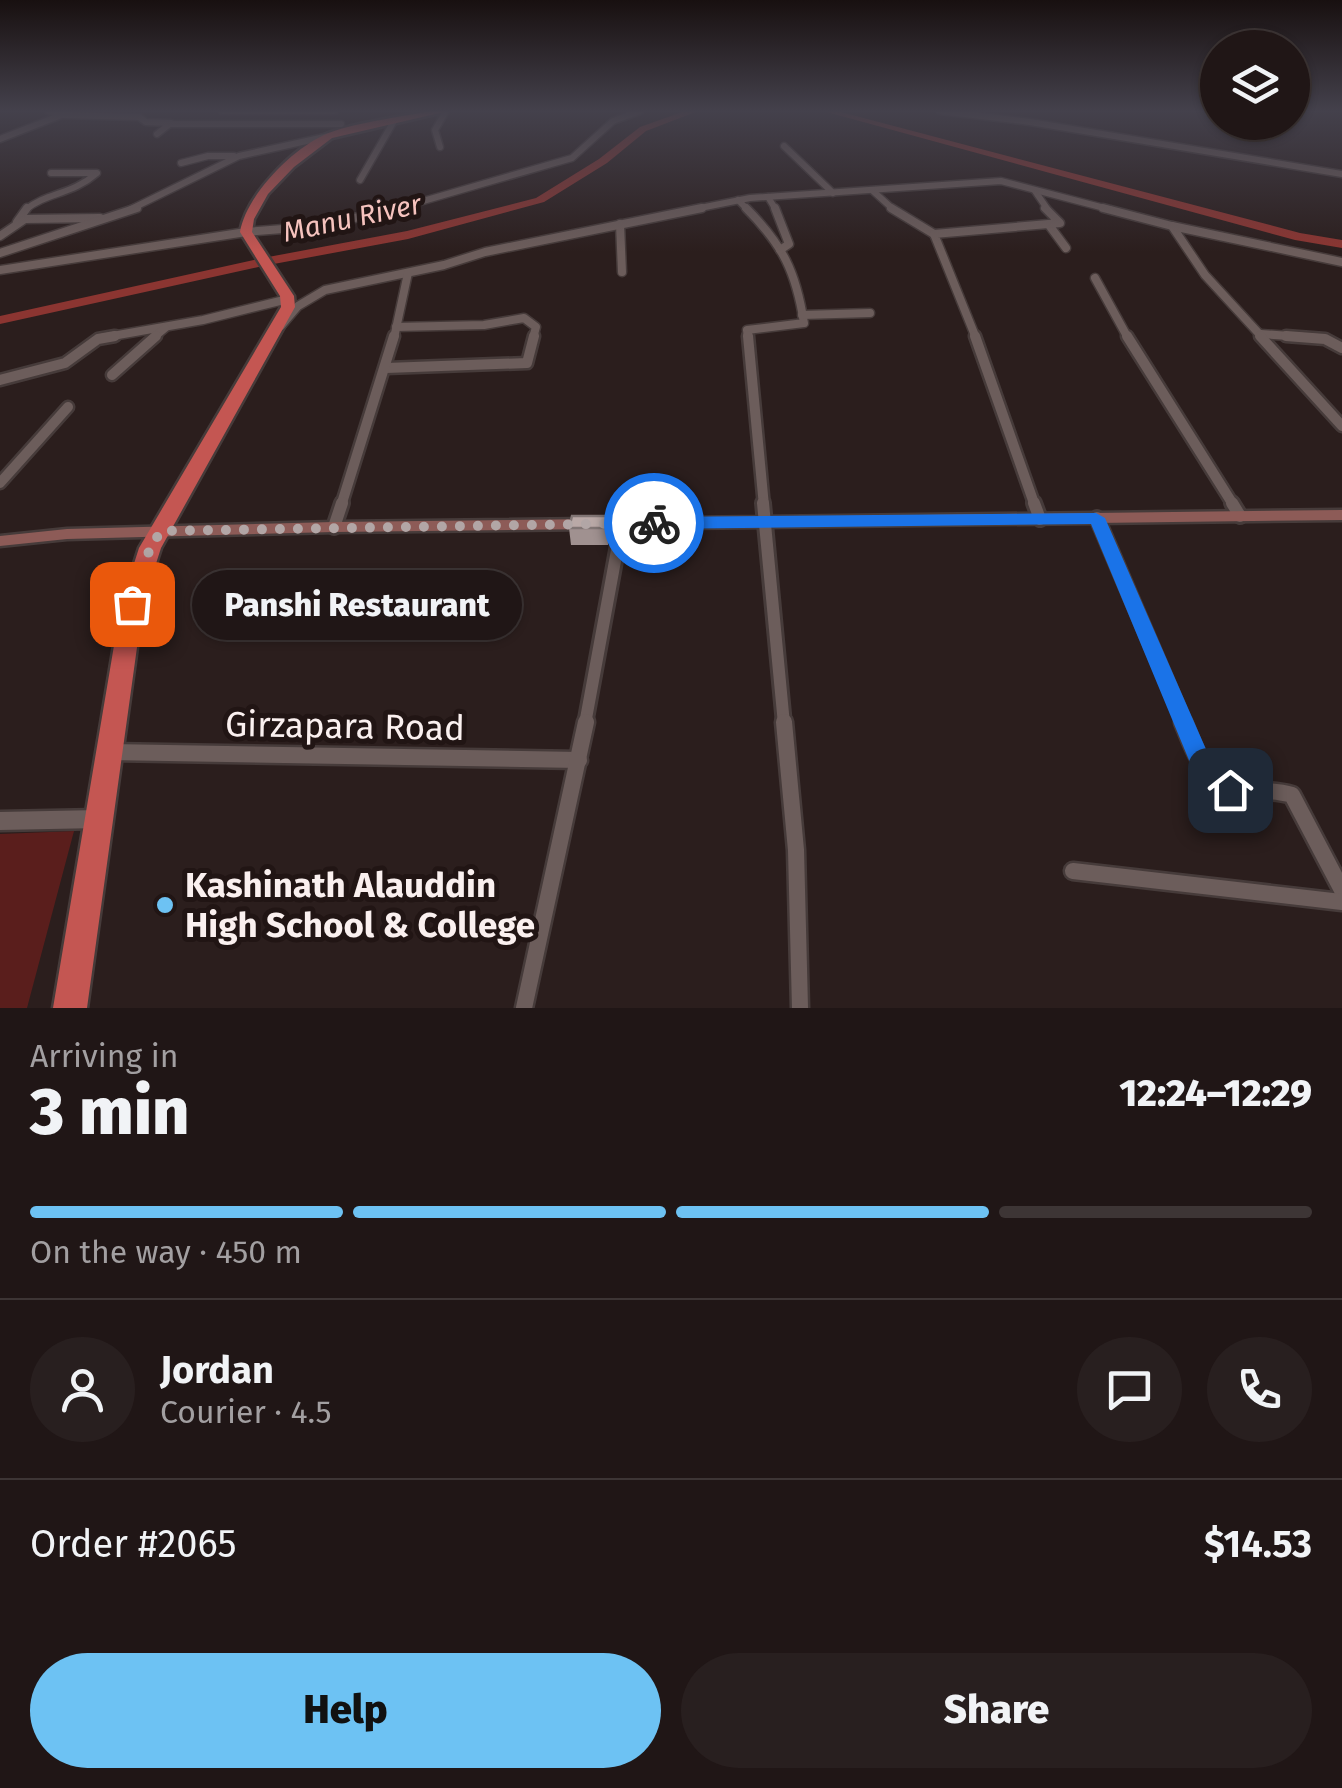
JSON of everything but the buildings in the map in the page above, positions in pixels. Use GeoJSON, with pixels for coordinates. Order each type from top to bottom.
{"type":"FeatureCollection","features":[{"type":"Feature","properties":{"kind":"highway"},"geometry":{"type":"LineString","coordinates":[[70,1008],[132,604],[150,548],[288,307],[288,298],[247,234],[245,222],[268,187],[300,158]]}},
{"type":"Feature","properties":{"kind":"main road"},"geometry":{"type":"LineString","coordinates":[[0,541],[68,534],[334,527],[1342,515]]}},
{"type":"Feature","properties":{"kind":"street"},"geometry":{"type":"LineString","coordinates":[[180,163],[199,158]]}},
{"type":"Feature","properties":{"kind":"street"},"geometry":{"type":"LineString","coordinates":[[0,253],[110,218],[234,158]]}},
{"type":"Feature","properties":{"kind":"street"},"geometry":{"type":"LineString","coordinates":[[360,180],[373,158]]}},
{"type":"Feature","properties":{"kind":"street"},"geometry":{"type":"LineString","coordinates":[[2,272],[353,220],[539,171],[572,158]]}},
{"type":"Feature","properties":{"kind":"street"},"geometry":{"type":"LineString","coordinates":[[796,158],[833,194]]}},
{"type":"Feature","properties":{"kind":"street"},"geometry":{"type":"LineString","coordinates":[[1246,158],[1342,174]]}},
{"type":"Feature","properties":{"kind":"street"},"geometry":{"type":"LineString","coordinates":[[0,236],[30,206],[48,196],[70,193],[97,173],[50,173]]}},
{"type":"Feature","properties":{"kind":"street"},"geometry":{"type":"LineString","coordinates":[[272,336],[298,306],[325,290],[620,224],[768,197],[1001,181],[1172,226],[1342,262]]}},
{"type":"Feature","properties":{"kind":"street"},"geometry":{"type":"LineString","coordinates":[[873,191],[902,218],[934,234],[1060,223],[1037,199],[1035,191]]}},
{"type":"Feature","properties":{"kind":"street"},"geometry":{"type":"LineString","coordinates":[[768,197],[788,234],[789,244],[780,250]]}},
{"type":"Feature","properties":{"kind":"street"},"geometry":{"type":"LineString","coordinates":[[738,200],[764,226],[797,278],[802,315],[801,324],[748,330],[796,850],[800,1008]]}},
{"type":"Feature","properties":{"kind":"street"},"geometry":{"type":"LineString","coordinates":[[17,222],[36,217],[110,218]]}},
{"type":"Feature","properties":{"kind":"street"},"geometry":{"type":"LineString","coordinates":[[620,224],[622,272]]}},
{"type":"Feature","properties":{"kind":"street"},"geometry":{"type":"LineString","coordinates":[[1049,225],[1066,248]]}},
{"type":"Feature","properties":{"kind":"street"},"geometry":{"type":"LineString","coordinates":[[1172,226],[1205,275],[1342,426]]}},
{"type":"Feature","properties":{"kind":"street"},"geometry":{"type":"LineString","coordinates":[[934,234],[957,285],[1040,519]]}},
{"type":"Feature","properties":{"kind":"street"},"geometry":{"type":"LineString","coordinates":[[2,272],[40,242]]}},
{"type":"Feature","properties":{"kind":"street"},"geometry":{"type":"LineString","coordinates":[[334,527],[386,368],[408,273]]}},
{"type":"Feature","properties":{"kind":"street"},"geometry":{"type":"LineString","coordinates":[[1095,278],[1129,340],[1240,516]]}},
{"type":"Feature","properties":{"kind":"street"},"geometry":{"type":"LineString","coordinates":[[0,380],[65,363],[98,339],[165,328],[288,298]]}},
{"type":"Feature","properties":{"kind":"street"},"geometry":{"type":"LineString","coordinates":[[802,315],[870,313]]}},
{"type":"Feature","properties":{"kind":"street"},"geometry":{"type":"LineString","coordinates":[[386,368],[527,363],[536,327],[530,319],[514,318],[484,326],[396,327]]}},
{"type":"Feature","properties":{"kind":"street"},"geometry":{"type":"LineString","coordinates":[[112,374],[165,328]]}},
{"type":"Feature","properties":{"kind":"street"},"geometry":{"type":"LineString","coordinates":[[1261,334],[1325,338],[1342,348]]}},
{"type":"Feature","properties":{"kind":"street"},"geometry":{"type":"LineString","coordinates":[[0,483],[68,407]]}},
{"type":"Feature","properties":{"kind":"street"},"geometry":{"type":"LineString","coordinates":[[1096,518],[1204,770],[1216,785],[1230,790],[1278,789],[1292,795],[1342,890]]}},
{"type":"Feature","properties":{"kind":"street"},"geometry":{"type":"LineString","coordinates":[[524,1008],[579,760],[622,524]]}},
{"type":"Feature","properties":{"kind":"street","name":"Girzapara Road"},"geometry":{"type":"LineString","coordinates":[[109,752],[579,760]]}},
{"type":"Feature","properties":{"kind":"street"},"geometry":{"type":"LineString","coordinates":[[0,821],[99,819]]}},
{"type":"Feature","properties":{"kind":"street"},"geometry":{"type":"LineString","coordinates":[[1073,871],[1342,902]]}},
{"type":"Feature","properties":{"kind":"shaded area"},"geometry":{"type":"Polygon","coordinates":[[[74,831],[27,1008],[0,1008],[0,834],[74,831]]]}},
{"type":"Feature","properties":{"kind":"waterway","name":"Manu River"},"geometry":{"type":"LineString","coordinates":[[0,320],[263,262],[408,235],[540,200],[607,158]]}},
{"type":"Feature","properties":{"kind":"waterway","name":"Manu River"},"geometry":{"type":"LineString","coordinates":[[1003,158],[1299,237],[1342,244]]}},
{"type":"Feature","properties":{"kind":"way so far"},"geometry":{"type":"LineString","coordinates":[[132,604],[150,548],[161,531],[654,523]]}},
{"type":"Feature","properties":{"kind":"place","name":"Panshi Restaurant"},"geometry":{"type":"Point","coordinates":[132,604]}},
{"type":"Feature","properties":{"kind":"place","name":"Kashinath Alauddin High School & College"},"geometry":{"type":"Point","coordinates":[165,905]}},
{"type":"Feature","properties":{"kind":"route"},"geometry":{"type":"LineString","coordinates":[[654,523],[1096,518],[1204,770],[1216,785],[1230,790]]}}]}
